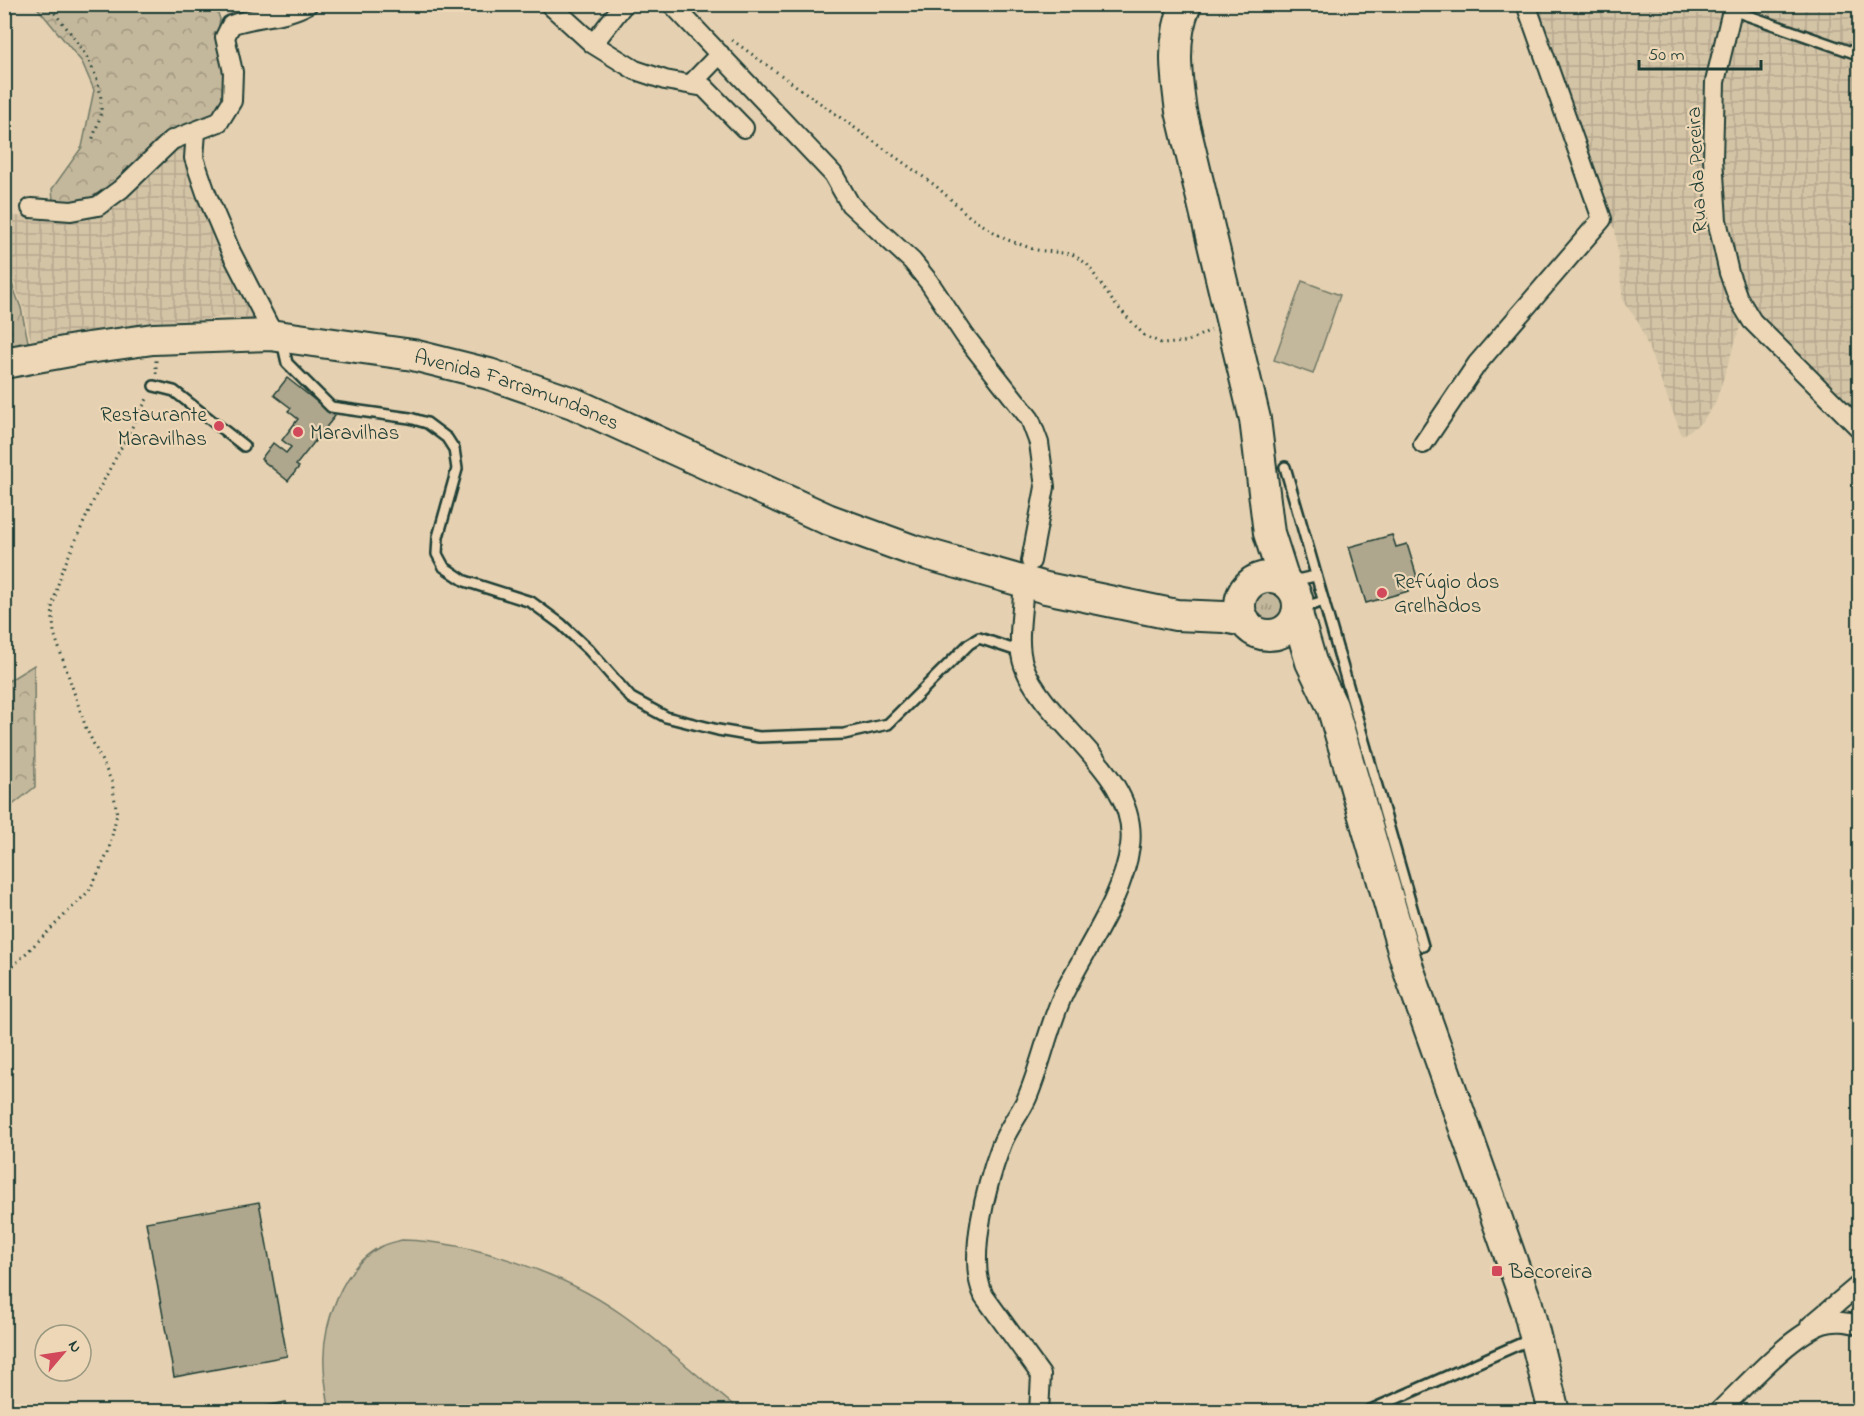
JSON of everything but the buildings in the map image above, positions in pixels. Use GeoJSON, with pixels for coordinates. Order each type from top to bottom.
{"type":"FeatureCollection","features":[{"type":"Feature","properties":{"kind":"main road"},"geometry":{"type":"LineString","coordinates":[[1186,4],[1182,13],[1174,61],[1181,111],[1255,419],[1269,533],[1298,597],[1316,672],[1332,706],[1409,971],[1489,1191],[1536,1337],[1554,1412]]}},
{"type":"Feature","properties":{"kind":"main road","name":"Avenida Farramundanes"},"geometry":{"type":"LineString","coordinates":[[4,363],[153,339],[276,336],[413,355],[489,374],[573,403],[826,519],[1013,585],[1046,588],[1176,615],[1251,608]]}},
{"type":"Feature","properties":{"kind":"main road"},"geometry":{"type":"LineString","coordinates":[[1251,608],[1265,504]]}},
{"type":"Feature","properties":{"kind":"main road"},"geometry":{"type":"LineString","coordinates":[[1251,608],[1272,575],[1298,597]]}},
{"type":"Feature","properties":{"kind":"main road"},"geometry":{"type":"LineString","coordinates":[[1251,608],[1284,630],[1298,597]]}},
{"type":"Feature","properties":{"kind":"main road"},"geometry":{"type":"LineString","coordinates":[[1251,608],[1316,672]]}},
{"type":"Feature","properties":{"kind":"street"},"geometry":{"type":"LineString","coordinates":[[31,208],[71,211],[98,206],[121,189],[172,140],[219,122],[232,101],[233,72],[225,38],[231,25],[244,20],[281,15],[308,4]]}},
{"type":"Feature","properties":{"kind":"street"},"geometry":{"type":"LineString","coordinates":[[549,4],[593,44],[635,70],[665,80],[692,83],[704,87],[744,128]]}},
{"type":"Feature","properties":{"kind":"street"},"geometry":{"type":"LineString","coordinates":[[593,44],[624,4]]}},
{"type":"Feature","properties":{"kind":"street"},"geometry":{"type":"LineString","coordinates":[[672,4],[724,46],[833,174],[850,204],[912,261],[1030,419],[1039,443],[1045,487],[1031,561]]}},
{"type":"Feature","properties":{"kind":"street"},"geometry":{"type":"LineString","coordinates":[[1423,444],[1477,364],[1602,219],[1526,4]]}},
{"type":"Feature","properties":{"kind":"street","name":"Rua da Pereira"},"geometry":{"type":"LineString","coordinates":[[1730,7],[1715,82],[1713,159],[1717,220],[1729,273],[1738,298],[1752,321],[1860,429]]}},
{"type":"Feature","properties":{"kind":"street"},"geometry":{"type":"LineString","coordinates":[[692,83],[724,46]]}},
{"type":"Feature","properties":{"kind":"street"},"geometry":{"type":"LineString","coordinates":[[196,132],[194,158],[207,193],[231,252],[276,336]]}},
{"type":"Feature","properties":{"kind":"street"},"geometry":{"type":"LineString","coordinates":[[1013,585],[1023,665],[1036,690],[1101,764],[1128,813],[1130,845],[1120,883],[1062,997],[1027,1098],[1001,1144],[986,1200],[976,1259],[977,1283],[984,1296],[1041,1375],[1039,1412]]}},
{"type":"Feature","properties":{"kind":"street"},"geometry":{"type":"LineString","coordinates":[[1718,1412],[1860,1284]]}},
{"type":"Feature","properties":{"kind":"street"},"geometry":{"type":"LineString","coordinates":[[1800,1336],[1822,1324],[1841,1321],[1860,1325]]}},
{"type":"Feature","properties":{"kind":"lane"},"geometry":{"type":"LineString","coordinates":[[1730,7],[1860,56]]}},
{"type":"Feature","properties":{"kind":"lane"},"geometry":{"type":"LineString","coordinates":[[276,336],[286,363],[331,407],[410,418],[427,423],[447,438],[454,449],[457,469],[438,537],[437,554],[444,567],[465,581],[531,602],[561,624],[589,650],[631,698],[666,717],[759,737],[843,734],[888,724],[969,644],[979,638],[1021,652]]}},
{"type":"Feature","properties":{"kind":"lane"},"geometry":{"type":"LineString","coordinates":[[154,386],[174,391],[244,447]]}},
{"type":"Feature","properties":{"kind":"lane"},"geometry":{"type":"LineString","coordinates":[[1285,467],[1315,576]]}},
{"type":"Feature","properties":{"kind":"lane"},"geometry":{"type":"LineString","coordinates":[[1298,597],[1315,576]]}},
{"type":"Feature","properties":{"kind":"lane"},"geometry":{"type":"LineString","coordinates":[[1298,597],[1315,576]]}},
{"type":"Feature","properties":{"kind":"lane"},"geometry":{"type":"LineString","coordinates":[[1298,597],[1423,946]]}},
{"type":"Feature","properties":{"kind":"lane"},"geometry":{"type":"LineString","coordinates":[[1366,1412],[1536,1337]]}},
{"type":"Feature","properties":{"kind":"path"},"geometry":{"type":"LineString","coordinates":[[47,4],[86,58],[99,84],[101,111],[92,141]]}},
{"type":"Feature","properties":{"kind":"path"},"geometry":{"type":"LineString","coordinates":[[724,46],[936,186],[970,217],[1005,239],[1036,250],[1072,254],[1088,264],[1114,303],[1144,334],[1163,344],[1186,342],[1230,321]]}},
{"type":"Feature","properties":{"kind":"path"},"geometry":{"type":"LineString","coordinates":[[4,975],[89,891],[108,853],[117,814],[112,782],[86,728],[54,633],[52,609],[61,573],[96,495],[154,386],[157,368],[153,339]]}},
{"type":"Feature","properties":{"kind":"shaded area"},"geometry":{"type":"Polygon","coordinates":[[[1525,5],[1859,5],[1859,431],[1743,318],[1715,404],[1702,422],[1682,436],[1638,321],[1623,302],[1615,229],[1602,215],[1525,5]]]}},
{"type":"Feature","properties":{"kind":"shaded area"},"geometry":{"type":"Polygon","coordinates":[[[193,136],[192,157],[269,326],[227,316],[32,345],[23,308],[5,256],[5,215],[77,221],[103,215],[177,143],[193,136]]]}},
{"type":"Feature","properties":{"kind":"green space"},"geometry":{"type":"Polygon","coordinates":[[[35,5],[215,5],[220,19],[216,43],[226,72],[226,93],[219,111],[96,203],[64,206],[53,200],[52,189],[82,147],[94,90],[82,62],[35,5]]]}},
{"type":"Feature","properties":{"kind":"green space"},"geometry":{"type":"Polygon","coordinates":[[[4,263],[21,308],[29,346],[5,382],[4,263]]]}},
{"type":"Feature","properties":{"kind":"green space"},"geometry":{"type":"Polygon","coordinates":[[[1302,281],[1340,295],[1313,374],[1274,360],[1302,281]]]}},
{"type":"Feature","properties":{"kind":"green space"},"geometry":{"type":"Polygon","coordinates":[[[1269,588],[1280,593],[1285,604],[1280,615],[1269,620],[1258,615],[1253,604],[1258,593],[1269,588]]]}},
{"type":"Feature","properties":{"kind":"green space"},"geometry":{"type":"Polygon","coordinates":[[[34,665],[35,787],[5,811],[5,683],[34,665]]]}},
{"type":"Feature","properties":{"kind":"green space"},"geometry":{"type":"Polygon","coordinates":[[[402,1240],[457,1246],[486,1253],[516,1262],[572,1285],[597,1298],[636,1324],[741,1411],[329,1411],[324,1349],[337,1298],[355,1268],[367,1256],[382,1246],[402,1240]]]}},
{"type":"Feature","properties":{"kind":"place","name":"Restaurante Maravilhas"},"geometry":{"type":"Point","coordinates":[219,426]}},
{"type":"Feature","properties":{"kind":"place","name":"Maravilhas"},"geometry":{"type":"Point","coordinates":[298,432]}},
{"type":"Feature","properties":{"kind":"place","name":"Refúgio dos Grelhados"},"geometry":{"type":"Point","coordinates":[1382,593]}},
{"type":"Feature","properties":{"kind":"place","name":"Bacoreira"},"geometry":{"type":"Point","coordinates":[1497,1271]}}]}
